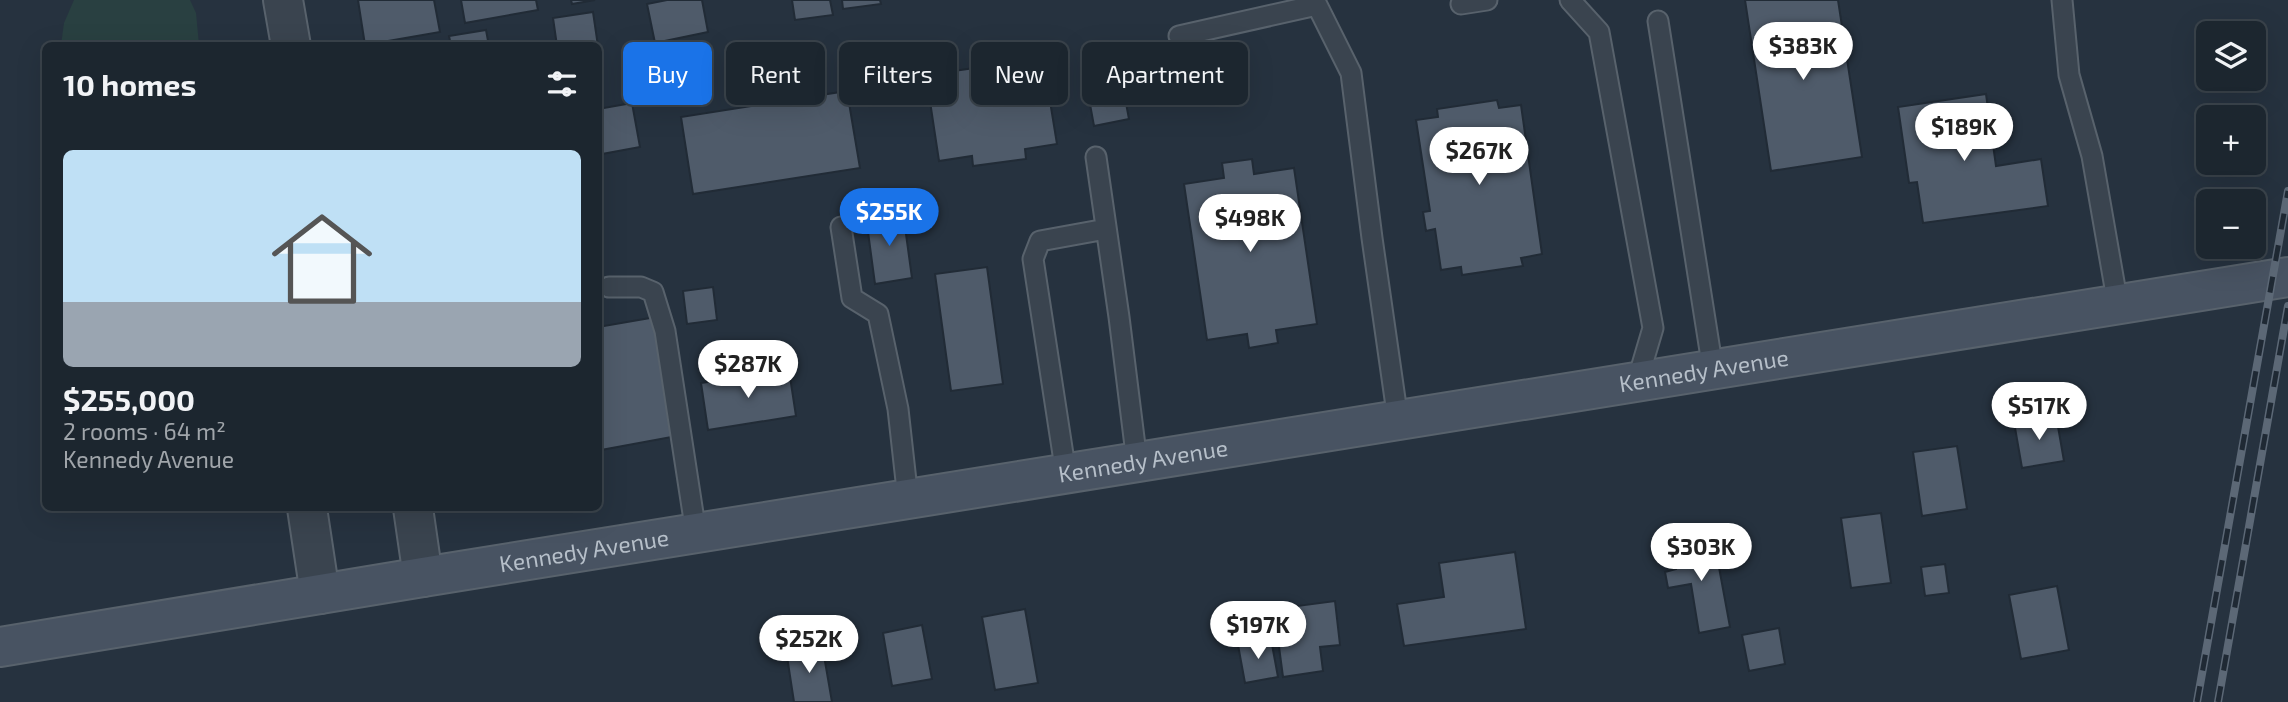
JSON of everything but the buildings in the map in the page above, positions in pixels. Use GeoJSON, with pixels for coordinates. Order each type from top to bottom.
{"type":"FeatureCollection","features":[{"type":"Feature","properties":{"kind":"street"},"geometry":{"type":"LineString","coordinates":[[284,0],[290,42]]}},
{"type":"Feature","properties":{"kind":"street","name":"Kennedy Avenue"},"geometry":{"type":"LineString","coordinates":[[0,647],[2288,277]]}},
{"type":"Feature","properties":{"kind":"street"},"geometry":{"type":"LineString","coordinates":[[307,511],[320,594]]}},
{"type":"Feature","properties":{"kind":"street"},"geometry":{"type":"LineString","coordinates":[[413,511],[424,577]]}},
{"type":"Feature","properties":{"kind":"lane"},"geometry":{"type":"LineString","coordinates":[[1461,4],[1487,0]]}},
{"type":"Feature","properties":{"kind":"lane"},"geometry":{"type":"LineString","coordinates":[[1570,0],[1599,32],[1653,328],[1637,382]]}},
{"type":"Feature","properties":{"kind":"lane"},"geometry":{"type":"LineString","coordinates":[[2062,0],[2069,75],[2092,156],[2118,305]]}},
{"type":"Feature","properties":{"kind":"lane"},"geometry":{"type":"LineString","coordinates":[[1179,36],[1317,5],[1351,73],[1371,238],[1398,420]]}},
{"type":"Feature","properties":{"kind":"lane"},"geometry":{"type":"LineString","coordinates":[[1658,21],[1713,370]]}},
{"type":"Feature","properties":{"kind":"lane"},"geometry":{"type":"LineString","coordinates":[[1096,157],[1137,463]]}},
{"type":"Feature","properties":{"kind":"lane"},"geometry":{"type":"LineString","coordinates":[[841,227],[852,298],[878,314],[898,409],[908,499]]}},
{"type":"Feature","properties":{"kind":"lane"},"geometry":{"type":"LineString","coordinates":[[1066,474],[1033,259],[1040,241],[1106,229]]}},
{"type":"Feature","properties":{"kind":"lane"},"geometry":{"type":"LineString","coordinates":[[609,287],[641,287],[653,292],[665,331],[696,533]]}},
{"type":"Feature","properties":{"kind":"green space"},"geometry":{"type":"Polygon","coordinates":[[[74,0],[190,0],[196,13],[199,42],[61,42],[64,23],[74,0]]]}},
{"type":"Feature","properties":{"kind":"railway"},"geometry":{"type":"LineString","coordinates":[[2197,702],[2288,191]]}},
{"type":"Feature","properties":{"kind":"railway"},"geometry":{"type":"LineString","coordinates":[[2218,702],[2288,306]]}}]}
